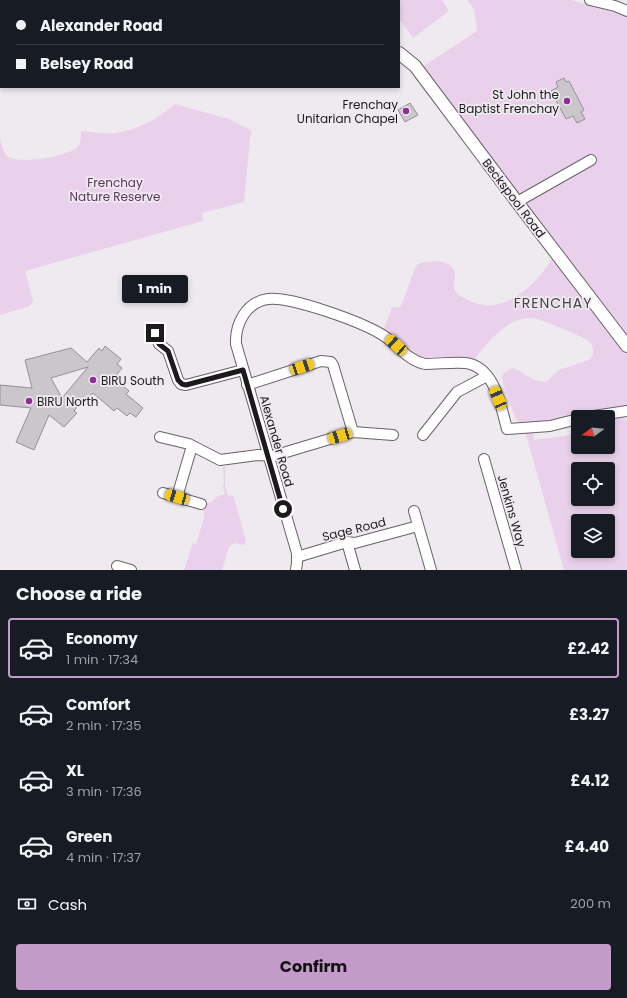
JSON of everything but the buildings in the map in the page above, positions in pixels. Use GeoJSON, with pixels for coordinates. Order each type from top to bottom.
{"type":"FeatureCollection","features":[{"type":"Feature","properties":{"kind":"street"},"geometry":{"type":"LineString","coordinates":[[590,0],[615,6],[627,11]]}},
{"type":"Feature","properties":{"kind":"street","name":"Beckspool Road"},"geometry":{"type":"LineString","coordinates":[[400,54],[416,66],[627,346]]}},
{"type":"Feature","properties":{"kind":"street"},"geometry":{"type":"LineString","coordinates":[[517,202],[591,160]]}},
{"type":"Feature","properties":{"kind":"street","name":"Alexander Road"},"geometry":{"type":"LineString","coordinates":[[296,570],[297,557],[236,344],[236,334],[240,320],[244,314],[257,303],[273,299],[305,305],[369,327],[388,338],[406,356],[419,362],[436,364],[465,363],[475,366],[487,376]]}},
{"type":"Feature","properties":{"kind":"street"},"geometry":{"type":"LineString","coordinates":[[155,333],[159,344],[168,351],[178,380],[182,384],[186,385],[242,368]]}},
{"type":"Feature","properties":{"kind":"street"},"geometry":{"type":"LineString","coordinates":[[247,385],[321,361],[331,362],[353,432]]}},
{"type":"Feature","properties":{"kind":"street"},"geometry":{"type":"LineString","coordinates":[[423,435],[457,392],[487,376],[498,398],[507,429],[550,426],[571,421]]}},
{"type":"Feature","properties":{"kind":"street"},"geometry":{"type":"LineString","coordinates":[[615,413],[627,411]]}},
{"type":"Feature","properties":{"kind":"street"},"geometry":{"type":"LineString","coordinates":[[160,437],[192,446],[220,460],[258,455],[273,456],[353,432],[393,435]]}},
{"type":"Feature","properties":{"kind":"street"},"geometry":{"type":"LineString","coordinates":[[177,497],[192,446]]}},
{"type":"Feature","properties":{"kind":"street","name":"Jenkins Way"},"geometry":{"type":"LineString","coordinates":[[484,459],[516,570]]}},
{"type":"Feature","properties":{"kind":"street"},"geometry":{"type":"LineString","coordinates":[[162,492],[201,504]]}},
{"type":"Feature","properties":{"kind":"street"},"geometry":{"type":"LineString","coordinates":[[414,511],[431,570]]}},
{"type":"Feature","properties":{"kind":"street","name":"Sage Road"},"geometry":{"type":"LineString","coordinates":[[297,557],[347,542],[355,544],[418,526]]}},
{"type":"Feature","properties":{"kind":"street"},"geometry":{"type":"LineString","coordinates":[[347,542],[356,570]]}},
{"type":"Feature","properties":{"kind":"street"},"geometry":{"type":"LineString","coordinates":[[116,566],[130,570]]}},
{"type":"Feature","properties":{"kind":"green space"},"geometry":{"type":"Polygon","coordinates":[[[400,0],[442,0],[449,11],[413,38],[400,20],[400,0]]]}},
{"type":"Feature","properties":{"kind":"green space"},"geometry":{"type":"Polygon","coordinates":[[[467,0],[571,0],[627,16],[627,336],[422,67],[477,31],[474,9],[467,0]]]}},
{"type":"Feature","properties":{"kind":"green space","name":"Frenchay Nature Reserve"},"geometry":{"type":"Polygon","coordinates":[[[175,104],[229,119],[252,131],[250,138],[244,202],[202,213],[203,221],[25,271],[33,301],[30,306],[0,315],[0,140],[7,156],[13,159],[32,160],[55,156],[73,150],[78,146],[81,131],[116,133],[132,129],[155,119],[175,104]]]}},
{"type":"Feature","properties":{"kind":"green space"},"geometry":{"type":"Polygon","coordinates":[[[552,259],[627,355],[627,408],[620,410],[627,421],[627,570],[564,570],[525,431],[533,431],[534,440],[571,435],[571,454],[615,454],[615,410],[571,410],[571,416],[554,421],[533,424],[524,423],[516,420],[502,380],[505,372],[514,368],[534,380],[546,382],[559,370],[589,360],[593,351],[590,342],[578,335],[541,320],[532,318],[522,319],[505,327],[489,341],[470,364],[425,364],[382,334],[392,307],[400,307],[402,304],[415,268],[418,264],[433,261],[449,265],[455,272],[454,287],[456,292],[470,301],[482,305],[494,305],[506,302],[517,296],[537,279],[552,259]]]}},
{"type":"Feature","properties":{"kind":"green space"},"geometry":{"type":"Polygon","coordinates":[[[223,467],[225,467],[225,485],[228,496],[233,495],[246,540],[244,545],[234,543],[229,547],[222,570],[184,570],[193,543],[196,544],[204,518],[204,511],[200,509],[202,502],[210,503],[218,496],[225,494],[223,486],[223,467]]]}},
{"type":"Feature","properties":{"kind":"place","name":"St John the Baptist Frenchay"},"geometry":{"type":"Point","coordinates":[567,101]}},
{"type":"Feature","properties":{"kind":"place","name":"Frenchay Unitarian Chapel"},"geometry":{"type":"Point","coordinates":[406,111]}},
{"type":"Feature","properties":{"kind":"place","name":"BIRU South"},"geometry":{"type":"Point","coordinates":[93,380]}},
{"type":"Feature","properties":{"kind":"place","name":"BIRU North"},"geometry":{"type":"Point","coordinates":[29,401]}},
{"type":"Feature","properties":{"kind":"district","name":"FRENCHAY"},"geometry":{"type":"Point","coordinates":[553,303]}},
{"type":"Feature","properties":{"kind":"route"},"geometry":{"type":"LineString","coordinates":[[155,333],[159,344],[168,351],[178,380],[182,384],[186,385],[243,370],[283,509]]}}]}
